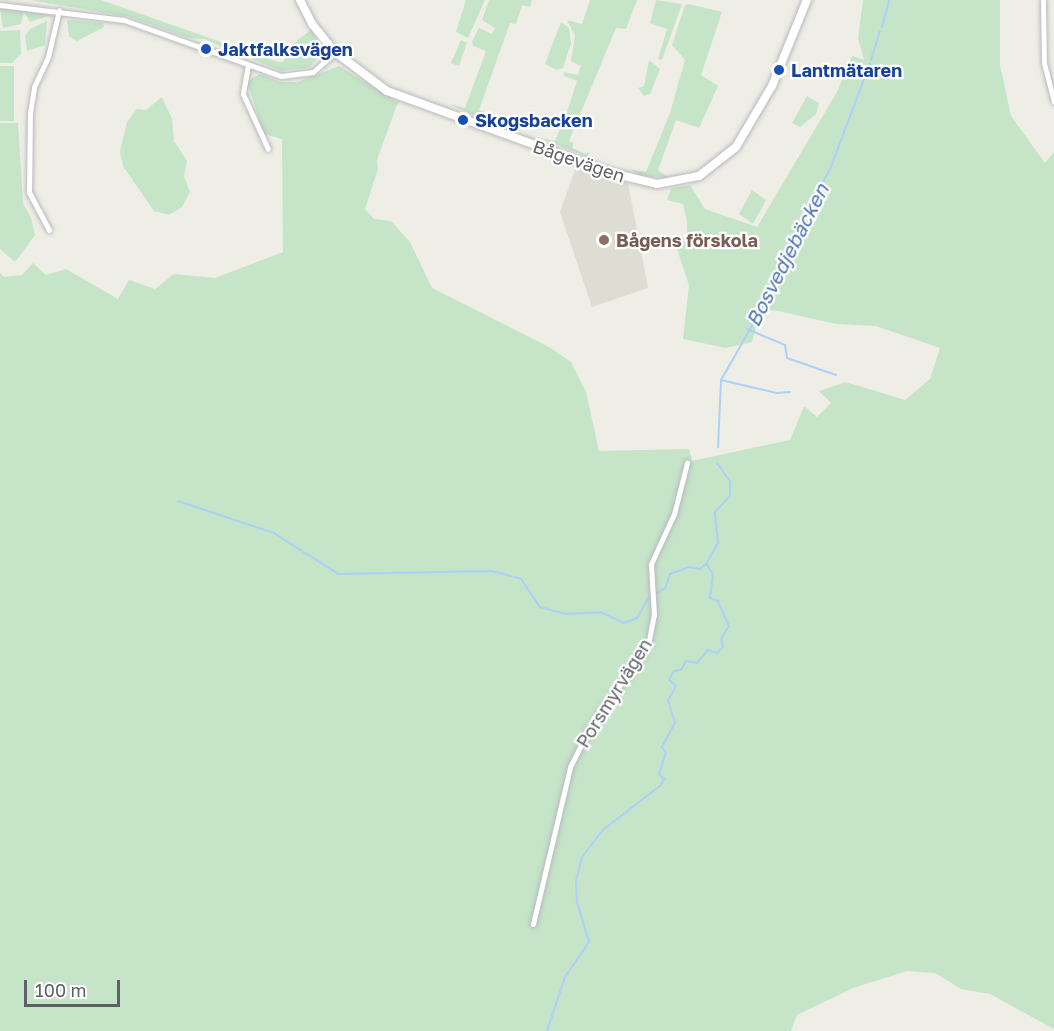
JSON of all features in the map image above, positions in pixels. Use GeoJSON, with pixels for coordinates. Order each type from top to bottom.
{"type":"FeatureCollection","features":[{"type":"Feature","properties":{"kind":"street","name":"Bågevägen"},"geometry":{"type":"LineString","coordinates":[[300,0],[313,25],[335,52],[356,71],[396,95],[612,174],[657,184],[690,179],[729,155],[751,125],[787,52],[807,0]]}},
{"type":"Feature","properties":{"kind":"street"},"geometry":{"type":"LineString","coordinates":[[1043,0],[1044,63],[1054,102]]}},
{"type":"Feature","properties":{"kind":"street"},"geometry":{"type":"LineString","coordinates":[[0,4],[124,20],[281,76],[296,76],[313,72],[335,52]]}},
{"type":"Feature","properties":{"kind":"street"},"geometry":{"type":"LineString","coordinates":[[49,230],[29,192],[30,113],[34,87],[48,57],[59,10]]}},
{"type":"Feature","properties":{"kind":"street"},"geometry":{"type":"LineString","coordinates":[[248,65],[243,94],[268,149]]}},
{"type":"Feature","properties":{"kind":"street","name":"Porsmyrvägen"},"geometry":{"type":"LineString","coordinates":[[532,924],[570,767],[589,729],[648,645],[654,615],[651,564],[674,514],[687,463]]}},
{"type":"Feature","properties":{"kind":"shaded area","name":"Bågens förskola"},"geometry":{"type":"Polygon","coordinates":[[[576,167],[628,183],[648,288],[592,307],[560,212],[576,167]]]}},
{"type":"Feature","properties":{"kind":"green space"},"geometry":{"type":"Polygon","coordinates":[[[30,0],[101,0],[278,62],[283,62],[291,45],[311,30],[323,51],[310,67],[281,71],[204,39],[189,38],[130,17],[30,0]]]}},
{"type":"Feature","properties":{"kind":"green space"},"geometry":{"type":"Polygon","coordinates":[[[466,0],[485,0],[468,38],[456,32],[466,0]]]}},
{"type":"Feature","properties":{"kind":"green space"},"geometry":{"type":"Polygon","coordinates":[[[489,0],[532,0],[530,7],[522,5],[516,24],[510,23],[479,110],[485,112],[484,117],[498,120],[495,126],[449,104],[465,108],[486,51],[473,46],[472,41],[479,28],[492,34],[495,28],[482,20],[489,0]]]}},
{"type":"Feature","properties":{"kind":"green space"},"geometry":{"type":"Polygon","coordinates":[[[590,0],[637,0],[626,29],[616,28],[569,141],[574,143],[572,148],[585,154],[589,151],[587,157],[540,138],[555,141],[567,112],[577,81],[564,76],[564,72],[578,75],[581,66],[571,61],[575,36],[567,20],[582,24],[590,0]]]}},
{"type":"Feature","properties":{"kind":"green space"},"geometry":{"type":"Polygon","coordinates":[[[656,0],[682,4],[662,60],[658,59],[667,29],[650,23],[656,0]]]}},
{"type":"Feature","properties":{"kind":"green space"},"geometry":{"type":"Polygon","coordinates":[[[863,0],[1000,0],[1000,65],[1011,116],[1045,163],[1054,152],[1054,1029],[990,994],[961,989],[935,973],[907,971],[853,988],[797,1015],[791,1031],[0,1031],[0,273],[4,277],[22,275],[33,263],[46,275],[66,269],[118,299],[129,280],[155,289],[174,274],[215,278],[283,252],[282,139],[264,134],[247,81],[260,74],[281,82],[298,82],[339,66],[398,102],[377,160],[378,169],[365,209],[374,219],[391,221],[410,242],[432,288],[549,347],[571,362],[586,392],[599,451],[689,449],[692,461],[790,440],[804,406],[817,417],[831,403],[819,391],[846,382],[905,400],[930,379],[940,348],[876,326],[836,324],[774,310],[766,312],[757,323],[752,342],[726,348],[683,339],[689,285],[674,240],[687,237],[687,221],[683,204],[667,200],[671,188],[690,185],[705,209],[757,227],[837,92],[852,56],[864,60],[858,38],[863,0]]]}},
{"type":"Feature","properties":{"kind":"green space"},"geometry":{"type":"Polygon","coordinates":[[[685,5],[722,12],[701,75],[718,86],[699,128],[676,120],[658,170],[669,178],[641,176],[630,169],[646,172],[670,113],[685,60],[672,45],[685,5]]]}},
{"type":"Feature","properties":{"kind":"green space"},"geometry":{"type":"Polygon","coordinates":[[[0,9],[51,15],[30,22],[24,12],[21,24],[3,28],[0,9]]]}},
{"type":"Feature","properties":{"kind":"green space"},"geometry":{"type":"Polygon","coordinates":[[[47,21],[45,45],[27,51],[25,36],[30,29],[47,21]]]}},
{"type":"Feature","properties":{"kind":"green space"},"geometry":{"type":"Polygon","coordinates":[[[67,21],[103,23],[104,27],[77,41],[69,36],[67,21]]]}},
{"type":"Feature","properties":{"kind":"green space"},"geometry":{"type":"Polygon","coordinates":[[[561,22],[569,28],[571,43],[563,68],[557,70],[545,64],[561,22]]]}},
{"type":"Feature","properties":{"kind":"green space"},"geometry":{"type":"Polygon","coordinates":[[[20,30],[21,54],[12,63],[0,63],[0,31],[20,30]]]}},
{"type":"Feature","properties":{"kind":"green space"},"geometry":{"type":"Polygon","coordinates":[[[461,40],[467,43],[459,66],[451,63],[461,40]]]}},
{"type":"Feature","properties":{"kind":"green space"},"geometry":{"type":"Polygon","coordinates":[[[649,60],[660,69],[650,94],[644,96],[638,88],[644,86],[649,60]]]}},
{"type":"Feature","properties":{"kind":"green space"},"geometry":{"type":"Polygon","coordinates":[[[0,66],[14,66],[14,121],[0,121],[0,66]]]}},
{"type":"Feature","properties":{"kind":"green space"},"geometry":{"type":"Polygon","coordinates":[[[807,96],[819,103],[816,114],[800,127],[792,123],[807,96]]]}},
{"type":"Feature","properties":{"kind":"green space"},"geometry":{"type":"Polygon","coordinates":[[[162,97],[172,119],[174,141],[187,161],[184,176],[190,192],[182,207],[169,215],[154,211],[123,166],[120,152],[127,122],[137,109],[146,110],[162,97]]]}},
{"type":"Feature","properties":{"kind":"green space"},"geometry":{"type":"Polygon","coordinates":[[[0,123],[18,123],[23,203],[31,218],[35,235],[15,262],[0,249],[0,123]]]}},
{"type":"Feature","properties":{"kind":"green space"},"geometry":{"type":"Polygon","coordinates":[[[752,190],[766,200],[753,224],[739,214],[752,190]]]}},
{"type":"Feature","properties":{"kind":"waterway","name":"Bosvedjebäcken"},"geometry":{"type":"LineString","coordinates":[[882,27],[889,0]]}},
{"type":"Feature","properties":{"kind":"waterway","name":"Bosvedjebäcken"},"geometry":{"type":"LineString","coordinates":[[871,60],[880,31]]}},
{"type":"Feature","properties":{"kind":"waterway","name":"Bosvedjebäcken"},"geometry":{"type":"LineString","coordinates":[[718,447],[721,380],[776,284],[785,252],[831,167],[870,63]]}},
{"type":"Feature","properties":{"kind":"waterway"},"geometry":{"type":"LineString","coordinates":[[747,329],[785,345],[787,358],[836,375]]}},
{"type":"Feature","properties":{"kind":"waterway"},"geometry":{"type":"LineString","coordinates":[[721,380],[777,393],[790,392]]}},
{"type":"Feature","properties":{"kind":"waterway","name":"Bosvedjebäcken"},"geometry":{"type":"LineString","coordinates":[[547,1031],[565,977],[589,942],[577,902],[576,881],[582,857],[603,830],[661,785],[664,779],[659,774],[666,753],[662,747],[675,723],[668,700],[676,686],[669,680],[674,671],[681,670],[686,661],[697,663],[708,650],[717,653],[723,647],[721,639],[729,626],[718,601],[710,598],[713,574],[706,564],[718,543],[715,512],[730,496],[730,481],[717,463]]}},
{"type":"Feature","properties":{"kind":"waterway"},"geometry":{"type":"LineString","coordinates":[[178,501],[274,533],[338,574],[492,571],[521,579],[540,607],[566,614],[601,612],[624,623],[637,618],[649,597]]}},
{"type":"Feature","properties":{"kind":"waterway"},"geometry":{"type":"LineString","coordinates":[[655,594],[665,588],[670,574],[689,567],[700,569],[706,564]]}},
{"type":"Feature","properties":{"kind":"place","name":"Jaktfalksvägen"},"geometry":{"type":"Point","coordinates":[206,49]}},
{"type":"Feature","properties":{"kind":"place","name":"Lantmätaren"},"geometry":{"type":"Point","coordinates":[779,70]}},
{"type":"Feature","properties":{"kind":"place","name":"Skogsbacken"},"geometry":{"type":"Point","coordinates":[463,120]}},
{"type":"Feature","properties":{"kind":"place","name":"Bågens förskola"},"geometry":{"type":"Point","coordinates":[604,240]}}]}
